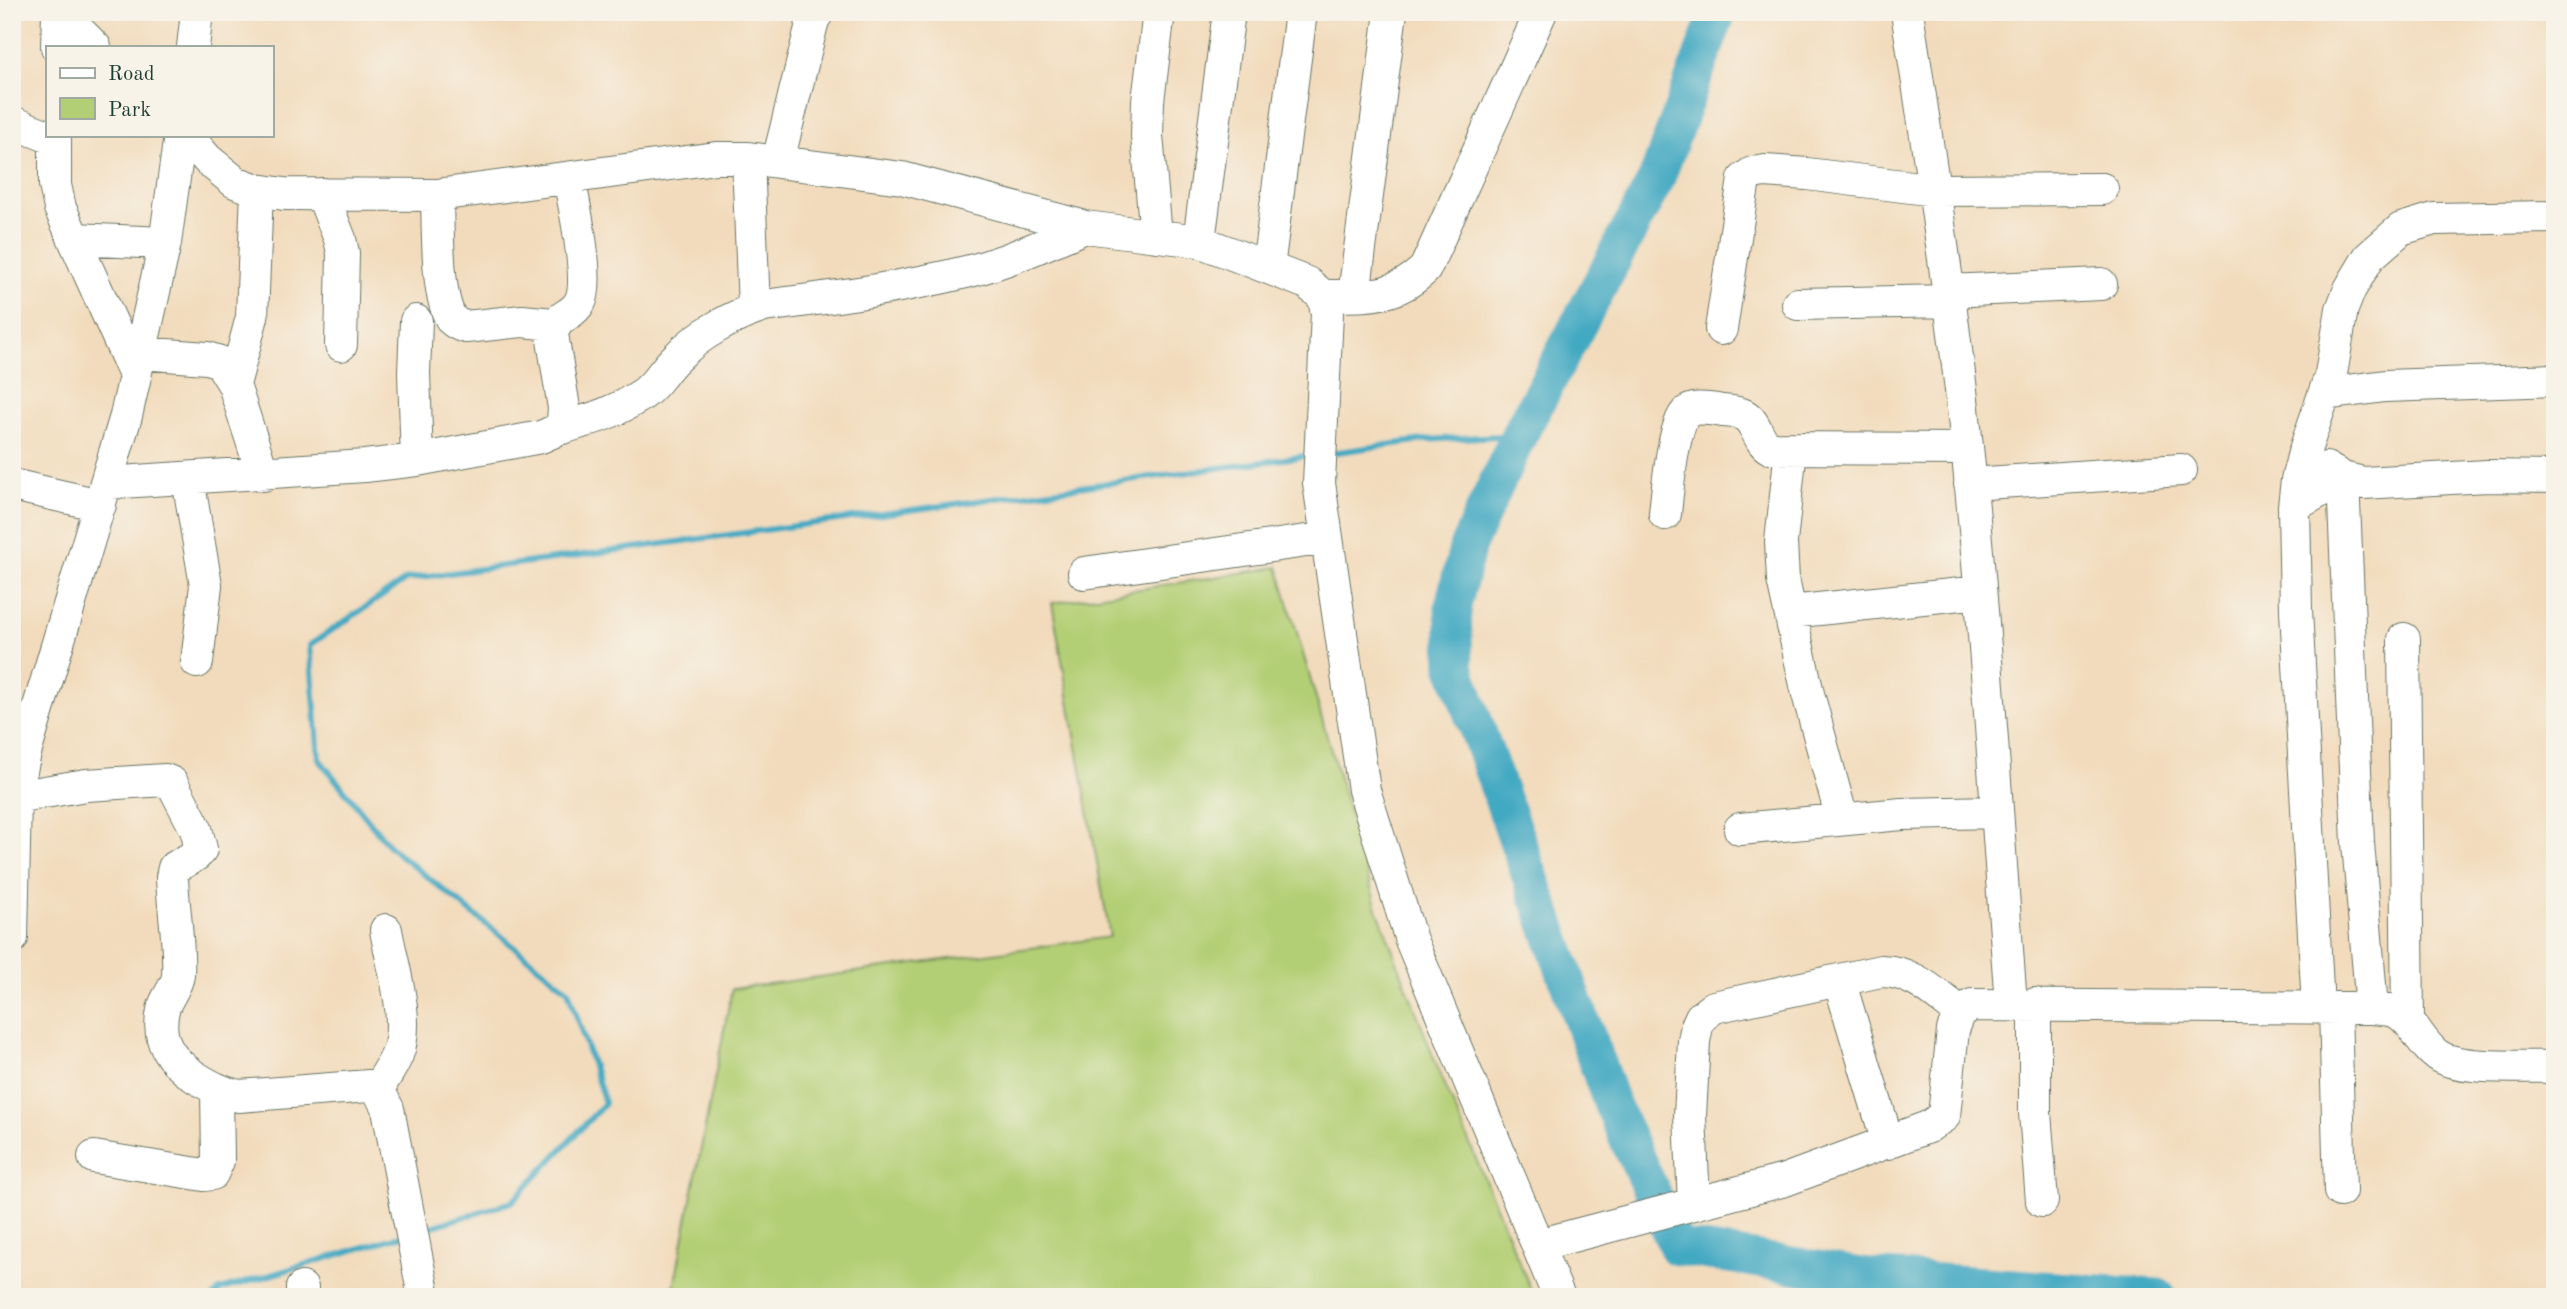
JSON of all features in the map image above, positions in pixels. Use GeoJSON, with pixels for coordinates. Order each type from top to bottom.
{"type":"FeatureCollection","features":[{"type":"Feature","properties":{"kind":"street"},"geometry":{"type":"LineString","coordinates":[[57,46],[59,12]]}},
{"type":"Feature","properties":{"kind":"street"},"geometry":{"type":"LineString","coordinates":[[59,12],[94,46]]}},
{"type":"Feature","properties":{"kind":"street"},"geometry":{"type":"LineString","coordinates":[[192,46],[197,12]]}},
{"type":"Feature","properties":{"kind":"street"},"geometry":{"type":"LineString","coordinates":[[754,309],[763,159],[818,12]]}},
{"type":"Feature","properties":{"kind":"street"},"geometry":{"type":"LineString","coordinates":[[1156,236],[1147,136],[1148,101],[1159,12]]}},
{"type":"Feature","properties":{"kind":"street"},"geometry":{"type":"LineString","coordinates":[[1199,241],[1228,12]]}},
{"type":"Feature","properties":{"kind":"street"},"geometry":{"type":"LineString","coordinates":[[1268,268],[1301,12]]}},
{"type":"Feature","properties":{"kind":"street"},"geometry":{"type":"LineString","coordinates":[[1391,12],[1338,296],[1327,313],[1319,483],[1364,790],[1411,940],[1559,1297]]}},
{"type":"Feature","properties":{"kind":"street"},"geometry":{"type":"LineString","coordinates":[[187,136],[208,160],[235,182],[257,190],[284,194],[437,195],[716,158],[763,159],[902,178],[1085,227],[1199,241],[1338,296],[1397,290],[1425,270],[1541,12]]}},
{"type":"Feature","properties":{"kind":"street"},"geometry":{"type":"LineString","coordinates":[[1907,12],[1949,296],[1980,593],[1996,812],[2023,1004],[2042,1201]]}},
{"type":"Feature","properties":{"kind":"street"},"geometry":{"type":"LineString","coordinates":[[12,122],[46,134]]}},
{"type":"Feature","properties":{"kind":"street"},"geometry":{"type":"LineString","coordinates":[[12,938],[15,797],[25,753],[103,494],[138,364],[165,243],[180,136]]}},
{"type":"Feature","properties":{"kind":"street"},"geometry":{"type":"LineString","coordinates":[[55,137],[55,185],[60,208],[138,364]]}},
{"type":"Feature","properties":{"kind":"street"},"geometry":{"type":"LineString","coordinates":[[1721,329],[1744,179],[1752,173],[1765,171],[1807,174],[1935,190],[2102,189]]}},
{"type":"Feature","properties":{"kind":"street"},"geometry":{"type":"LineString","coordinates":[[559,429],[564,408],[552,334],[554,324],[579,305],[582,297],[582,257],[569,178]]}},
{"type":"Feature","properties":{"kind":"street"},"geometry":{"type":"LineString","coordinates":[[234,385],[252,317],[257,190]]}},
{"type":"Feature","properties":{"kind":"street"},"geometry":{"type":"LineString","coordinates":[[322,194],[340,239],[343,254],[341,345]]}},
{"type":"Feature","properties":{"kind":"street"},"geometry":{"type":"LineString","coordinates":[[437,195],[442,287],[452,320],[466,327],[523,321],[554,324]]}},
{"type":"Feature","properties":{"kind":"street"},"geometry":{"type":"LineString","coordinates":[[2340,1191],[2296,610],[2294,506],[2304,453],[2331,374],[2342,309],[2350,289],[2369,257],[2401,229],[2434,219],[2555,217]]}},
{"type":"Feature","properties":{"kind":"street"},"geometry":{"type":"LineString","coordinates":[[12,485],[103,494],[188,479],[263,475],[417,460],[541,437],[607,414],[643,394],[653,387],[676,357],[723,324],[754,309],[887,290],[972,270],[1085,227]]}},
{"type":"Feature","properties":{"kind":"street"},"geometry":{"type":"LineString","coordinates":[[74,239],[165,243]]}},
{"type":"Feature","properties":{"kind":"street"},"geometry":{"type":"LineString","coordinates":[[1798,304],[2101,284]]}},
{"type":"Feature","properties":{"kind":"street"},"geometry":{"type":"LineString","coordinates":[[416,321],[414,373],[417,460]]}},
{"type":"Feature","properties":{"kind":"street"},"geometry":{"type":"LineString","coordinates":[[138,364],[207,358],[220,362],[234,385],[263,475]]}},
{"type":"Feature","properties":{"kind":"street"},"geometry":{"type":"LineString","coordinates":[[2325,394],[2385,386],[2555,380]]}},
{"type":"Feature","properties":{"kind":"street"},"geometry":{"type":"LineString","coordinates":[[1665,514],[1681,419],[1687,411],[1699,408],[1741,414],[1750,419],[1763,444],[1770,448],[1966,449]]}},
{"type":"Feature","properties":{"kind":"street"},"geometry":{"type":"LineString","coordinates":[[1791,449],[1780,556],[1808,694],[1842,820]]}},
{"type":"Feature","properties":{"kind":"street"},"geometry":{"type":"LineString","coordinates":[[2304,453],[2343,478],[2363,484],[2487,476],[2555,477]]}},
{"type":"Feature","properties":{"kind":"street"},"geometry":{"type":"LineString","coordinates":[[1970,484],[2181,470]]}},
{"type":"Feature","properties":{"kind":"street"},"geometry":{"type":"LineString","coordinates":[[2294,506],[2343,478]]}},
{"type":"Feature","properties":{"kind":"street"},"geometry":{"type":"LineString","coordinates":[[2343,478],[2358,843],[2372,1008]]}},
{"type":"Feature","properties":{"kind":"street"},"geometry":{"type":"LineString","coordinates":[[188,479],[206,585],[197,662]]}},
{"type":"Feature","properties":{"kind":"street"},"geometry":{"type":"LineString","coordinates":[[1084,573],[1327,538]]}},
{"type":"Feature","properties":{"kind":"street"},"geometry":{"type":"LineString","coordinates":[[1790,612],[1980,593]]}},
{"type":"Feature","properties":{"kind":"street"},"geometry":{"type":"LineString","coordinates":[[2404,639],[2408,1021]]}},
{"type":"Feature","properties":{"kind":"street"},"geometry":{"type":"LineString","coordinates":[[15,797],[86,785],[165,780],[172,783],[196,829],[201,849],[174,868],[172,877],[178,977],[166,1000],[163,1013],[163,1045],[179,1066],[218,1091],[239,1097],[369,1086],[378,1089],[388,1109],[424,1297]]}},
{"type":"Feature","properties":{"kind":"street"},"geometry":{"type":"LineString","coordinates":[[1740,829],[1902,814],[1996,812]]}},
{"type":"Feature","properties":{"kind":"street"},"geometry":{"type":"LineString","coordinates":[[378,1089],[397,1054],[402,1028],[386,930]]}},
{"type":"Feature","properties":{"kind":"street"},"geometry":{"type":"LineString","coordinates":[[1686,1207],[1694,1041],[1701,1017],[1714,1007],[1881,971],[1897,971],[1915,979],[1959,1012]]}},
{"type":"Feature","properties":{"kind":"street"},"geometry":{"type":"LineString","coordinates":[[1839,980],[1888,1143]]}},
{"type":"Feature","properties":{"kind":"street"},"geometry":{"type":"LineString","coordinates":[[1538,1245],[1785,1180],[1928,1127],[1944,1116],[1953,1030],[1959,1012],[1972,1005],[2372,1008],[2394,1011],[2408,1021],[2427,1048],[2441,1058],[2459,1064],[2555,1068]]}},
{"type":"Feature","properties":{"kind":"street"},"geometry":{"type":"LineString","coordinates":[[94,1157],[204,1175],[212,1174],[218,1161],[218,1091]]}},
{"type":"Feature","properties":{"kind":"green space"},"geometry":{"type":"Polygon","coordinates":[[[1278,567],[1377,909],[1437,1066],[1534,1297],[672,1297],[732,989],[1110,937],[1052,603],[1278,567]]]}},
{"type":"Feature","properties":{"kind":"waterway"},"geometry":{"type":"LineString","coordinates":[[1718,12],[1656,180],[1519,435],[1468,545],[1453,606],[1455,667],[1612,1105],[1677,1247],[1869,1277],[2158,1297]]}},
{"type":"Feature","properties":{"kind":"waterway"},"geometry":{"type":"LineString","coordinates":[[1330,453],[1424,440],[1519,435]]}},
{"type":"Feature","properties":{"kind":"waterway"},"geometry":{"type":"LineString","coordinates":[[421,1230],[512,1202],[605,1103],[568,990],[390,847],[319,759],[310,645],[407,579],[1313,455]]}},
{"type":"Feature","properties":{"kind":"waterway"},"geometry":{"type":"LineString","coordinates":[[214,1297],[220,1290],[404,1235]]}}]}
